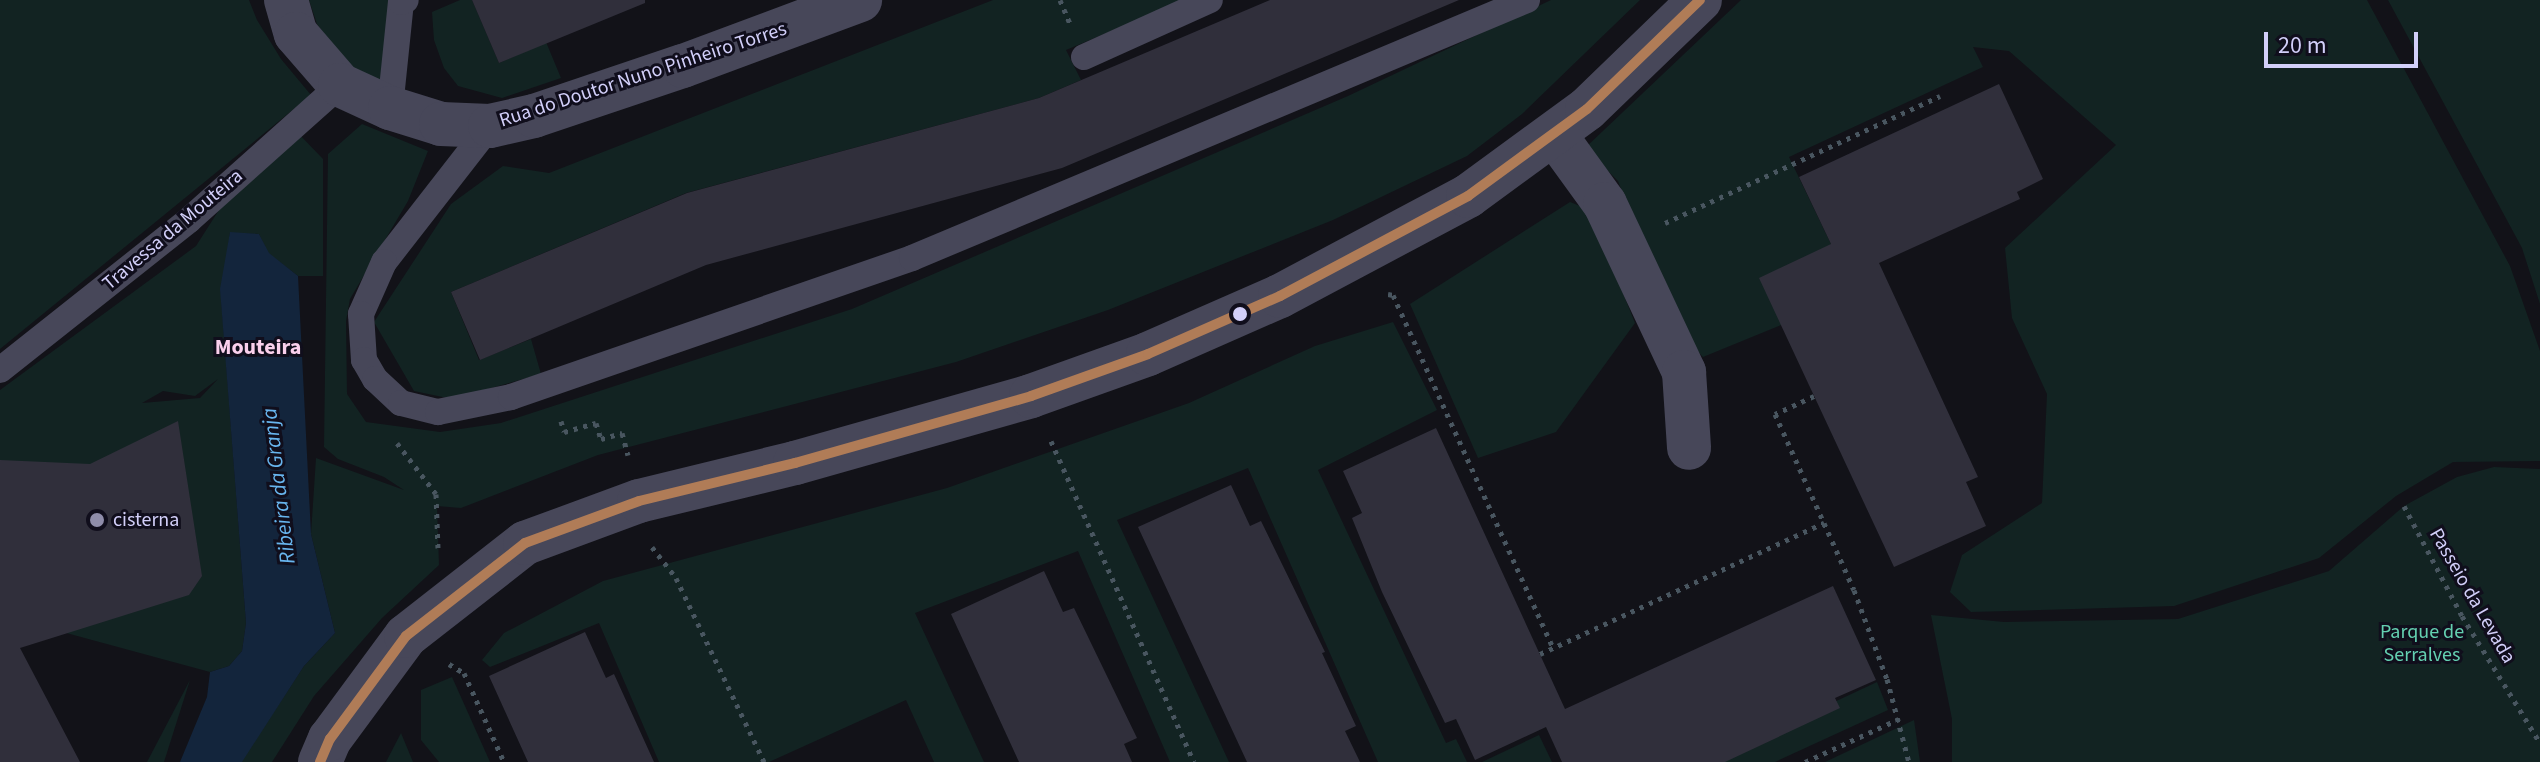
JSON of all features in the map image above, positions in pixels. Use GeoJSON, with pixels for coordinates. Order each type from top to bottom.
{"type":"FeatureCollection","features":[{"type":"Feature","properties":{"kind":"street","name":"Rua do Doutor Nuno Pinheiro Torres"},"geometry":{"type":"LineString","coordinates":[[286,0],[296,34],[340,85],[390,108],[441,124],[490,126],[534,116],[683,66],[860,0]]}},
{"type":"Feature","properties":{"kind":"street"},"geometry":{"type":"LineString","coordinates":[[320,762],[330,739],[406,636],[525,543],[639,501],[795,463],[1031,396],[1148,354],[1372,250],[1468,196],[1587,109],[1700,0]]}},
{"type":"Feature","properties":{"kind":"street"},"geometry":{"type":"LineString","coordinates":[[1555,135],[1605,204],[1684,372],[1689,448]]}},
{"type":"Feature","properties":{"kind":"lane"},"geometry":{"type":"LineString","coordinates":[[390,108],[401,2],[406,0]]}},
{"type":"Feature","properties":{"kind":"lane"},"geometry":{"type":"LineString","coordinates":[[1084,57],[1210,0]]}},
{"type":"Feature","properties":{"kind":"lane"},"geometry":{"type":"LineString","coordinates":[[490,126],[384,262],[361,314],[364,360],[375,379],[401,403],[438,412],[511,397],[912,258],[1527,0]]}},
{"type":"Feature","properties":{"kind":"lane","name":"Travessa da Mouteira"},"geometry":{"type":"LineString","coordinates":[[0,370],[189,220],[340,85]]}},
{"type":"Feature","properties":{"kind":"path"},"geometry":{"type":"LineString","coordinates":[[1060,0],[1068,18]]}},
{"type":"Feature","properties":{"kind":"path"},"geometry":{"type":"LineString","coordinates":[[1624,241],[1940,96]]}},
{"type":"Feature","properties":{"kind":"path"},"geometry":{"type":"LineString","coordinates":[[1378,291],[1393,295],[1553,648]]}},
{"type":"Feature","properties":{"kind":"path"},"geometry":{"type":"LineString","coordinates":[[1031,396],[1194,762]]}},
{"type":"Feature","properties":{"kind":"path"},"geometry":{"type":"LineString","coordinates":[[1814,396],[1775,414],[1854,590],[1899,719],[1909,762]]}},
{"type":"Feature","properties":{"kind":"path"},"geometry":{"type":"LineString","coordinates":[[559,415],[564,432],[596,423],[601,439],[622,433]]}},
{"type":"Feature","properties":{"kind":"path"},"geometry":{"type":"LineString","coordinates":[[392,437],[436,494],[438,550]]}},
{"type":"Feature","properties":{"kind":"path","name":"Passeio da Levada"},"geometry":{"type":"LineString","coordinates":[[2404,506],[2462,616],[2540,743]]}},
{"type":"Feature","properties":{"kind":"path"},"geometry":{"type":"LineString","coordinates":[[1540,654],[1824,523]]}},
{"type":"Feature","properties":{"kind":"path"},"geometry":{"type":"LineString","coordinates":[[649,544],[676,578],[764,762]]}},
{"type":"Feature","properties":{"kind":"path"},"geometry":{"type":"LineString","coordinates":[[406,636],[464,673],[504,762]]}},
{"type":"Feature","properties":{"kind":"path"},"geometry":{"type":"LineString","coordinates":[[1805,762],[1899,719]]}},
{"type":"Feature","properties":{"kind":"green space"},"geometry":{"type":"Polygon","coordinates":[[[0,0],[249,0],[257,20],[281,59],[311,95],[0,349],[0,0]]]}},
{"type":"Feature","properties":{"kind":"green space"},"geometry":{"type":"Polygon","coordinates":[[[309,0],[389,0],[381,88],[346,66],[317,24],[309,0]]]}},
{"type":"Feature","properties":{"kind":"green space"},"geometry":{"type":"Polygon","coordinates":[[[460,0],[472,0],[499,63],[546,42],[561,78],[502,98],[458,86],[444,68],[434,40],[432,12],[460,0]]]}},
{"type":"Feature","properties":{"kind":"green space"},"geometry":{"type":"Polygon","coordinates":[[[993,0],[1185,0],[1066,50],[1081,80],[1039,98],[686,193],[451,292],[479,360],[531,339],[541,374],[452,399],[414,391],[374,322],[451,204],[503,166],[549,173],[993,0]]]}},
{"type":"Feature","properties":{"kind":"green space"},"geometry":{"type":"Polygon","coordinates":[[[1551,0],[1640,0],[1522,114],[1467,156],[1333,220],[1108,310],[956,362],[598,455],[461,508],[437,506],[439,565],[382,618],[314,696],[272,762],[241,762],[304,666],[335,633],[311,534],[316,458],[404,490],[384,477],[338,459],[324,447],[328,154],[362,124],[428,151],[408,201],[350,299],[346,321],[347,394],[366,422],[440,432],[501,423],[852,309],[1348,96],[1551,0]]]}},
{"type":"Feature","properties":{"kind":"green space"},"geometry":{"type":"Polygon","coordinates":[[[1741,0],[2367,0],[2510,266],[2540,351],[2540,461],[2453,462],[2396,496],[2319,558],[2174,606],[1971,612],[1950,592],[1962,555],[2042,503],[2047,394],[2012,318],[2005,248],[2116,145],[2009,51],[1973,47],[1983,67],[1789,157],[1831,244],[1781,325],[1703,357],[1673,325],[1618,181],[1585,148],[1741,0]]]}},
{"type":"Feature","properties":{"kind":"green space"},"geometry":{"type":"Polygon","coordinates":[[[2388,0],[2540,0],[2540,304],[2522,248],[2388,0]]]}},
{"type":"Feature","properties":{"kind":"green space"},"geometry":{"type":"Polygon","coordinates":[[[296,131],[323,159],[323,276],[298,276],[268,253],[259,234],[230,233],[221,297],[246,623],[242,651],[229,666],[210,672],[0,615],[0,390],[196,246],[233,188],[296,131]],[[218,379],[195,396],[163,391],[142,403],[200,398],[218,379]]]}},
{"type":"Feature","properties":{"kind":"green space"},"geometry":{"type":"Polygon","coordinates":[[[1570,202],[1590,210],[1635,323],[1556,432],[1478,458],[1410,304],[1570,202]]]}},
{"type":"Feature","properties":{"kind":"green space"},"geometry":{"type":"Polygon","coordinates":[[[1393,322],[1437,410],[1318,470],[1446,743],[1456,739],[1467,762],[1378,762],[1248,468],[1117,520],[1229,762],[1170,762],[1078,551],[915,613],[984,762],[934,762],[906,700],[769,762],[659,762],[599,623],[490,667],[482,660],[504,633],[603,581],[947,488],[1189,403],[1315,346],[1393,322]]]}},
{"type":"Feature","properties":{"kind":"green space","name":"Parque de Serralves"},"geometry":{"type":"Polygon","coordinates":[[[2494,467],[2540,469],[2540,762],[1952,762],[1952,719],[1931,615],[2004,622],[2178,619],[2329,571],[2404,506],[2457,477],[2494,467]]]}},
{"type":"Feature","properties":{"kind":"green space"},"geometry":{"type":"Polygon","coordinates":[[[452,677],[490,762],[439,762],[421,740],[421,690],[452,677]]]}},
{"type":"Feature","properties":{"kind":"green space"},"geometry":{"type":"Polygon","coordinates":[[[190,680],[164,762],[147,762],[190,680]]]}},
{"type":"Feature","properties":{"kind":"green space"},"geometry":{"type":"Polygon","coordinates":[[[1877,682],[1888,710],[1775,762],[1706,762],[1877,682]]]}},
{"type":"Feature","properties":{"kind":"green space"},"geometry":{"type":"Polygon","coordinates":[[[1914,720],[1920,762],[1825,762],[1914,720]]]}},
{"type":"Feature","properties":{"kind":"green space"},"geometry":{"type":"Polygon","coordinates":[[[401,733],[413,762],[386,762],[401,733]]]}},
{"type":"Feature","properties":{"kind":"green space"},"geometry":{"type":"Polygon","coordinates":[[[1539,735],[1552,762],[1482,762],[1539,735]]]}},
{"type":"Feature","properties":{"kind":"water","name":"Ribeira da Granja"},"geometry":{"type":"Polygon","coordinates":[[[230,232],[259,234],[269,253],[298,276],[311,534],[335,633],[304,666],[242,762],[180,762],[207,697],[210,672],[229,666],[242,651],[246,623],[220,289],[230,232]]]}},
{"type":"Feature","properties":{"kind":"building"},"geometry":{"type":"Polygon","coordinates":[[[472,0],[645,0],[645,3],[499,63],[472,0]]]}},
{"type":"Feature","properties":{"kind":"building"},"geometry":{"type":"Polygon","coordinates":[[[1270,0],[1459,0],[1062,168],[706,265],[480,360],[451,292],[687,193],[1039,98],[1270,0]]]}},
{"type":"Feature","properties":{"kind":"building"},"geometry":{"type":"Polygon","coordinates":[[[1999,84],[2043,179],[2017,192],[2020,199],[1879,263],[1978,477],[1966,482],[1986,526],[1894,567],[1759,278],[1831,244],[1799,177],[1999,84]]]}},
{"type":"Feature","properties":{"kind":"building","name":"cisterna"},"geometry":{"type":"Polygon","coordinates":[[[178,421],[202,576],[189,595],[20,648],[80,762],[0,762],[0,460],[90,464],[178,421]]]}},
{"type":"Feature","properties":{"kind":"building"},"geometry":{"type":"Polygon","coordinates":[[[1436,428],[1565,709],[1833,586],[1876,680],[1835,698],[1840,708],[1725,762],[1562,762],[1546,727],[1475,760],[1456,719],[1445,723],[1382,592],[1352,518],[1362,513],[1343,471],[1436,428]]]}},
{"type":"Feature","properties":{"kind":"building"},"geometry":{"type":"Polygon","coordinates":[[[1231,485],[1250,526],[1261,521],[1325,652],[1322,653],[1356,726],[1345,731],[1360,762],[1247,762],[1138,527],[1231,485]]]}},
{"type":"Feature","properties":{"kind":"building"},"geometry":{"type":"Polygon","coordinates":[[[1044,571],[1063,612],[1074,608],[1137,738],[1124,744],[1132,762],[1019,762],[951,614],[1044,571]]]}},
{"type":"Feature","properties":{"kind":"building"},"geometry":{"type":"Polygon","coordinates":[[[585,632],[606,678],[614,674],[654,762],[528,762],[489,676],[585,632]]]}},
{"type":"Feature","properties":{"kind":"transit line"},"geometry":{"type":"LineString","coordinates":[[320,762],[330,739],[406,636],[525,543],[639,501],[795,463],[1031,396],[1148,354],[1280,296],[1468,196],[1587,109],[1700,0]]}},
{"type":"Feature","properties":{"kind":"place","name":"cisterna"},"geometry":{"type":"Point","coordinates":[97,520]}},
{"type":"Feature","properties":{"kind":"district","name":"Mouteira"},"geometry":{"type":"Point","coordinates":[258,348]}}]}
